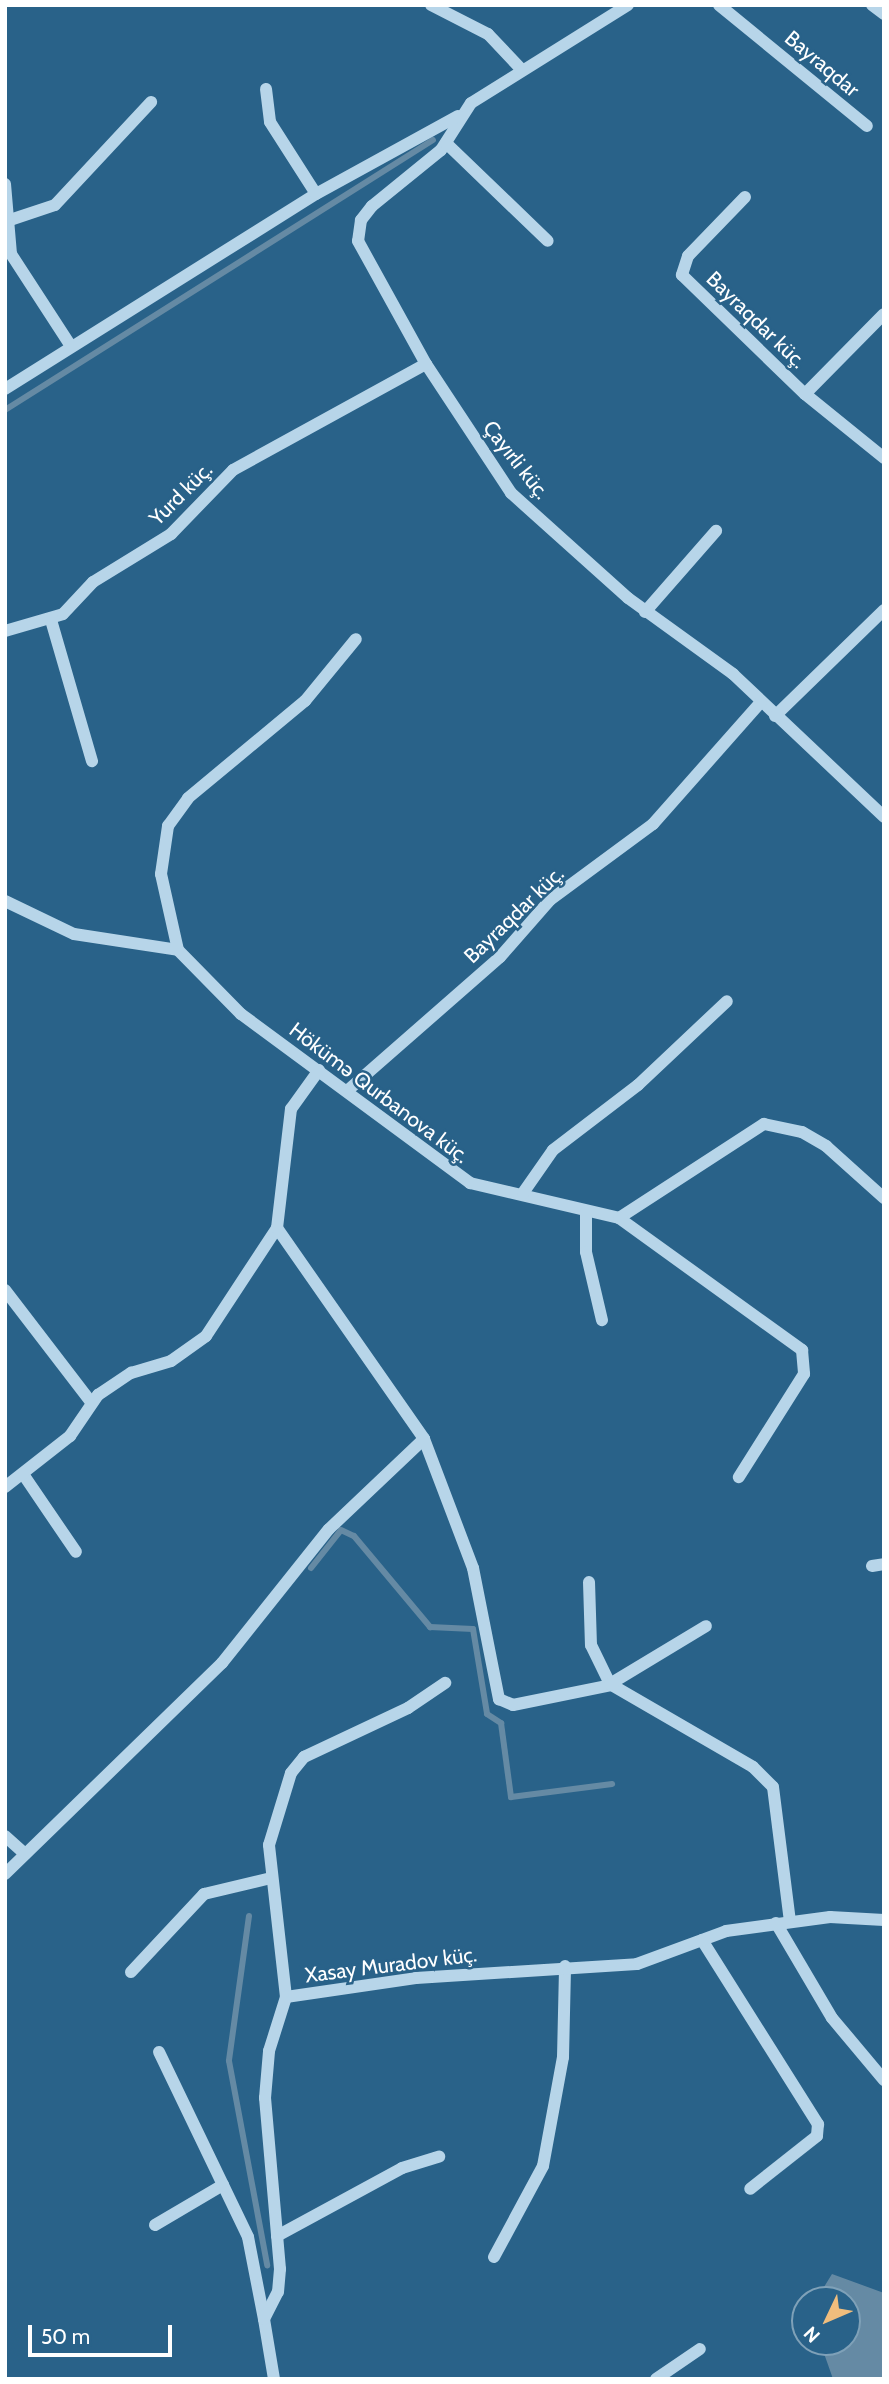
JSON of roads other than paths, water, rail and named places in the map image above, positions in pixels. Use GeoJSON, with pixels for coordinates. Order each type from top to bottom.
{"type":"FeatureCollection","features":[{"type":"Feature","properties":{"kind":"street"},"geometry":{"type":"LineString","coordinates":[[430,5],[488,34],[520,69],[628,5]]}},
{"type":"Feature","properties":{"kind":"street","name":"Bayraqdar"},"geometry":{"type":"LineString","coordinates":[[719,5],[867,126]]}},
{"type":"Feature","properties":{"kind":"street"},"geometry":{"type":"LineString","coordinates":[[872,5],[884,15]]}},
{"type":"Feature","properties":{"kind":"street","name":"Çayırli küç."},"geometry":{"type":"LineString","coordinates":[[520,69],[458,116],[446,143],[372,206],[357,230],[426,364],[511,493],[645,612],[697,645],[884,817]]}},
{"type":"Feature","properties":{"kind":"street"},"geometry":{"type":"LineString","coordinates":[[266,89],[270,122],[316,194]]}},
{"type":"Feature","properties":{"kind":"street"},"geometry":{"type":"LineString","coordinates":[[10,220],[55,205],[151,102]]}},
{"type":"Feature","properties":{"kind":"street"},"geometry":{"type":"LineString","coordinates":[[5,389],[70,345],[316,194],[458,116]]}},
{"type":"Feature","properties":{"kind":"street"},"geometry":{"type":"LineString","coordinates":[[446,143],[548,241]]}},
{"type":"Feature","properties":{"kind":"street"},"geometry":{"type":"LineString","coordinates":[[5,184],[18,270],[70,345]]}},
{"type":"Feature","properties":{"kind":"street","name":"Bayraqdar küç."},"geometry":{"type":"LineString","coordinates":[[745,197],[688,256],[682,275],[805,394],[884,458]]}},
{"type":"Feature","properties":{"kind":"street"},"geometry":{"type":"LineString","coordinates":[[805,394],[884,314]]}},
{"type":"Feature","properties":{"kind":"street","name":"Yurd küç."},"geometry":{"type":"LineString","coordinates":[[5,631],[51,620],[93,582],[171,534],[233,470],[426,364]]}},
{"type":"Feature","properties":{"kind":"street"},"geometry":{"type":"LineString","coordinates":[[645,612],[716,531]]}},
{"type":"Feature","properties":{"kind":"street"},"geometry":{"type":"LineString","coordinates":[[775,716],[884,610]]}},
{"type":"Feature","properties":{"kind":"street"},"geometry":{"type":"LineString","coordinates":[[51,620],[92,761]]}},
{"type":"Feature","properties":{"kind":"street"},"geometry":{"type":"LineString","coordinates":[[5,901],[74,934],[178,950],[161,874],[168,826],[188,798],[305,701],[356,639]]}},
{"type":"Feature","properties":{"kind":"street","name":"Bayraqdar küç."},"geometry":{"type":"LineString","coordinates":[[347,1091],[500,957],[550,900],[653,824],[761,702]]}},
{"type":"Feature","properties":{"kind":"street","name":"Hökümə Qurbanova küç."},"geometry":{"type":"LineString","coordinates":[[178,950],[242,1014],[347,1091],[450,1172],[488,1189],[523,1193],[586,1212],[619,1217]]}},
{"type":"Feature","properties":{"kind":"street"},"geometry":{"type":"LineString","coordinates":[[523,1193],[553,1150],[638,1085],[727,1001]]}},
{"type":"Feature","properties":{"kind":"street"},"geometry":{"type":"LineString","coordinates":[[5,1487],[70,1436],[91,1402],[131,1373],[194,1349],[276,1228],[291,1109],[318,1070]]}},
{"type":"Feature","properties":{"kind":"street"},"geometry":{"type":"LineString","coordinates":[[739,1477],[804,1374],[802,1350],[619,1217],[764,1124],[802,1132],[826,1146],[884,1198]]}},
{"type":"Feature","properties":{"kind":"street"},"geometry":{"type":"LineString","coordinates":[[586,1212],[586,1252],[602,1320]]}},
{"type":"Feature","properties":{"kind":"street"},"geometry":{"type":"LineString","coordinates":[[276,1228],[424,1439],[473,1568],[499,1699],[513,1705],[610,1685],[706,1626]]}},
{"type":"Feature","properties":{"kind":"street"},"geometry":{"type":"LineString","coordinates":[[5,1290],[91,1402]]}},
{"type":"Feature","properties":{"kind":"street"},"geometry":{"type":"LineString","coordinates":[[5,1874],[222,1662],[329,1528],[424,1439]]}},
{"type":"Feature","properties":{"kind":"street"},"geometry":{"type":"LineString","coordinates":[[23,1474],[76,1552]]}},
{"type":"Feature","properties":{"kind":"street"},"geometry":{"type":"LineString","coordinates":[[589,1582],[591,1645],[610,1685],[766,1776],[790,1922]]}},
{"type":"Feature","properties":{"kind":"street"},"geometry":{"type":"LineString","coordinates":[[286,1997],[271,1878],[276,1816],[290,1773],[304,1757],[408,1708],[445,1683]]}},
{"type":"Feature","properties":{"kind":"street"},"geometry":{"type":"LineString","coordinates":[[5,1836],[24,1854]]}},
{"type":"Feature","properties":{"kind":"street"},"geometry":{"type":"LineString","coordinates":[[131,1972],[204,1894],[271,1878]]}},
{"type":"Feature","properties":{"kind":"street","name":"Xasay Muradov küç."},"geometry":{"type":"LineString","coordinates":[[264,2319],[278,2292],[277,2236],[265,2098],[269,2051],[286,1997],[565,1966],[645,1962],[702,1940],[776,1923],[884,1920]]}},
{"type":"Feature","properties":{"kind":"street"},"geometry":{"type":"LineString","coordinates":[[776,1923],[832,2018],[884,2080]]}},
{"type":"Feature","properties":{"kind":"street"},"geometry":{"type":"LineString","coordinates":[[702,1940],[818,2124],[817,2136],[750,2189]]}},
{"type":"Feature","properties":{"kind":"street"},"geometry":{"type":"LineString","coordinates":[[495,2257],[543,2166],[563,2057],[565,1966]]}},
{"type":"Feature","properties":{"kind":"street"},"geometry":{"type":"LineString","coordinates":[[159,2052],[248,2237],[274,2379]]}},
{"type":"Feature","properties":{"kind":"street"},"geometry":{"type":"LineString","coordinates":[[277,2236],[402,2168],[439,2158]]}},
{"type":"Feature","properties":{"kind":"street"},"geometry":{"type":"LineString","coordinates":[[155,2225],[223,2185]]}},
{"type":"Feature","properties":{"kind":"street"},"geometry":{"type":"LineString","coordinates":[[656,2379],[700,2348]]}},
{"type":"Feature","properties":{"kind":"water"},"geometry":{"type":"Polygon","coordinates":[[[832,2274],[884,2293],[884,2379],[833,2379],[825,2356],[861,2356],[861,2286],[825,2286],[832,2274]]]}},
{"type":"Feature","properties":{"kind":"waterway"},"geometry":{"type":"LineString","coordinates":[[5,410],[433,140]]}},
{"type":"Feature","properties":{"kind":"waterway"},"geometry":{"type":"LineString","coordinates":[[311,1568],[341,1530],[354,1536],[430,1627],[473,1629],[487,1714],[501,1723],[511,1797],[612,1784]]}},
{"type":"Feature","properties":{"kind":"waterway"},"geometry":{"type":"LineString","coordinates":[[249,1916],[229,2061],[267,2265]]}}]}
